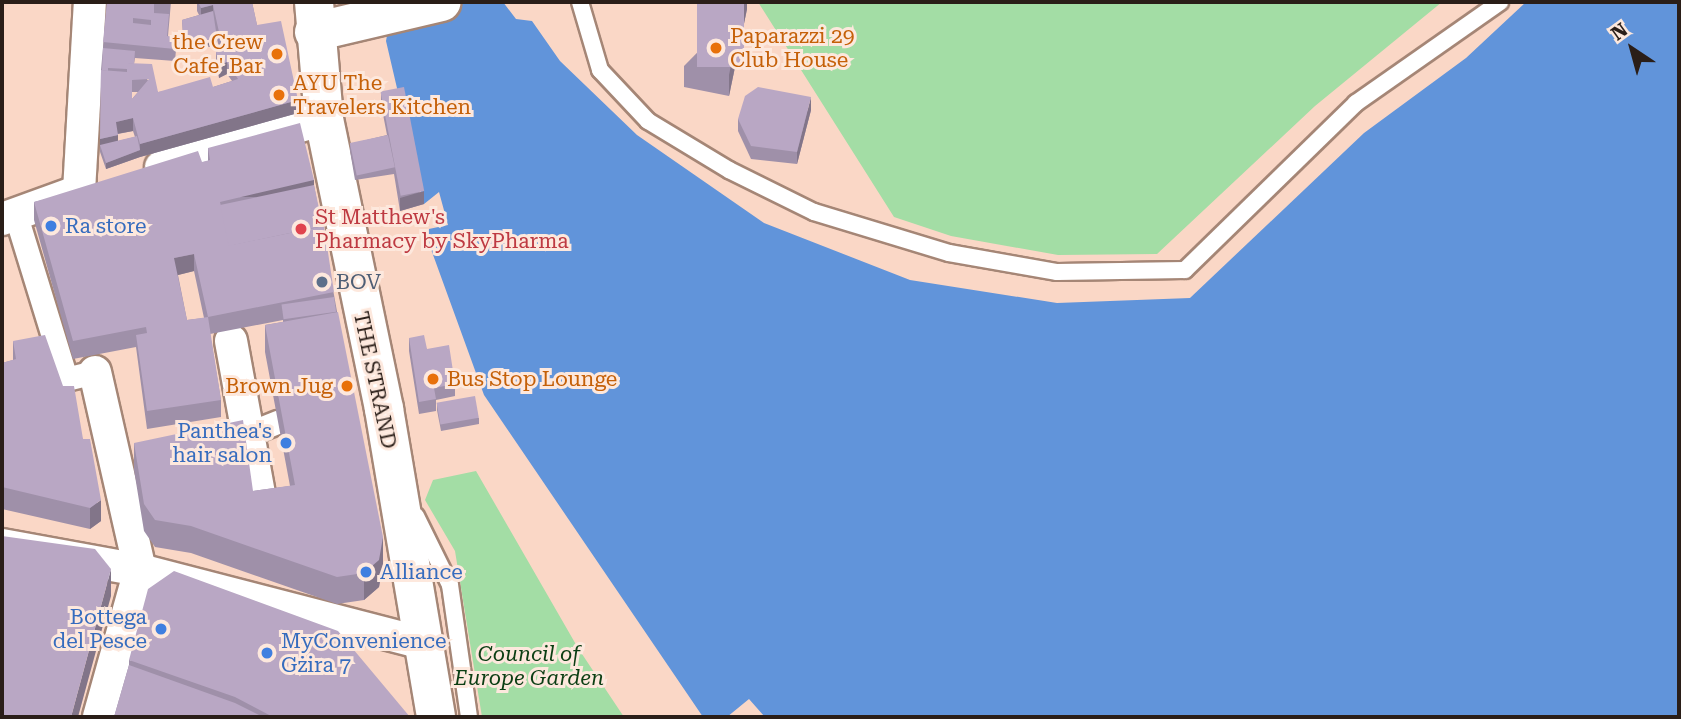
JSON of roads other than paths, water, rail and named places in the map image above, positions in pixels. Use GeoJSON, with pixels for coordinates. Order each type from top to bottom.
{"type":"FeatureCollection","features":[{"type":"Feature","properties":{"kind":"main road"},"geometry":{"type":"LineString","coordinates":[[314,17],[390,17],[442,2]]}},
{"type":"Feature","properties":{"kind":"main road","name":"THE STRAND"},"geometry":{"type":"LineString","coordinates":[[314,17],[324,119],[374,411],[394,470],[436,717]]}},
{"type":"Feature","properties":{"kind":"street"},"geometry":{"type":"LineString","coordinates":[[79,191],[90,2]]}},
{"type":"Feature","properties":{"kind":"street"},"geometry":{"type":"LineString","coordinates":[[99,717],[140,570],[112,461],[95,372],[66,379],[9,218],[79,191],[324,119]]}},
{"type":"Feature","properties":{"kind":"street"},"geometry":{"type":"LineString","coordinates":[[231,341],[231,438],[261,505]]}},
{"type":"Feature","properties":{"kind":"street"},"geometry":{"type":"LineString","coordinates":[[231,438],[278,422]]}},
{"type":"Feature","properties":{"kind":"street"},"geometry":{"type":"LineString","coordinates":[[112,461],[152,453]]}},
{"type":"Feature","properties":{"kind":"street"},"geometry":{"type":"LineString","coordinates":[[2,545],[140,570],[422,643]]}},
{"type":"Feature","properties":{"kind":"lane"},"geometry":{"type":"LineString","coordinates":[[580,2],[600,70],[649,121],[729,170],[814,212],[949,253],[1057,272],[1185,270],[1356,103],[1500,2]]}},
{"type":"Feature","properties":{"kind":"lane"},"geometry":{"type":"LineString","coordinates":[[394,470],[450,585],[469,717]]}},
{"type":"Feature","properties":{"kind":"water"},"geometry":{"type":"Polygon","coordinates":[[[393,2],[503,2],[516,19],[532,21],[560,61],[637,135],[764,223],[910,280],[1057,303],[1190,298],[1364,133],[1466,58],[1526,2],[1679,2],[1679,717],[765,717],[749,699],[727,717],[703,717],[484,395],[424,230],[448,225],[439,192],[424,204],[386,41],[393,2]]]}},
{"type":"Feature","properties":{"kind":"place","name":"Paparazzi 29 Club House"},"geometry":{"type":"Point","coordinates":[716,48]}},
{"type":"Feature","properties":{"kind":"place","name":"the Crew Cafe' Bar"},"geometry":{"type":"Point","coordinates":[277,54]}},
{"type":"Feature","properties":{"kind":"place","name":"AYU The Travelers Kitchen"},"geometry":{"type":"Point","coordinates":[279,95]}},
{"type":"Feature","properties":{"kind":"place","name":"Ra store"},"geometry":{"type":"Point","coordinates":[51,226]}},
{"type":"Feature","properties":{"kind":"place","name":"St Matthew's Pharmacy by SkyPharma"},"geometry":{"type":"Point","coordinates":[301,229]}},
{"type":"Feature","properties":{"kind":"place","name":"BOV"},"geometry":{"type":"Point","coordinates":[322,282]}},
{"type":"Feature","properties":{"kind":"place","name":"Bus Stop Lounge"},"geometry":{"type":"Point","coordinates":[433,379]}},
{"type":"Feature","properties":{"kind":"place","name":"Brown Jug"},"geometry":{"type":"Point","coordinates":[347,386]}},
{"type":"Feature","properties":{"kind":"place","name":"Panthea's hair salon"},"geometry":{"type":"Point","coordinates":[286,443]}},
{"type":"Feature","properties":{"kind":"place","name":"Alliance"},"geometry":{"type":"Point","coordinates":[366,572]}},
{"type":"Feature","properties":{"kind":"place","name":"Bottega del Pesce"},"geometry":{"type":"Point","coordinates":[161,629]}},
{"type":"Feature","properties":{"kind":"place","name":"MyConvenience Gżira 7"},"geometry":{"type":"Point","coordinates":[267,653]}},
{"type":"Feature","properties":{"kind":"park label","name":"Council of Europe Garden"},"geometry":{"type":"Point","coordinates":[529,666]}}]}
